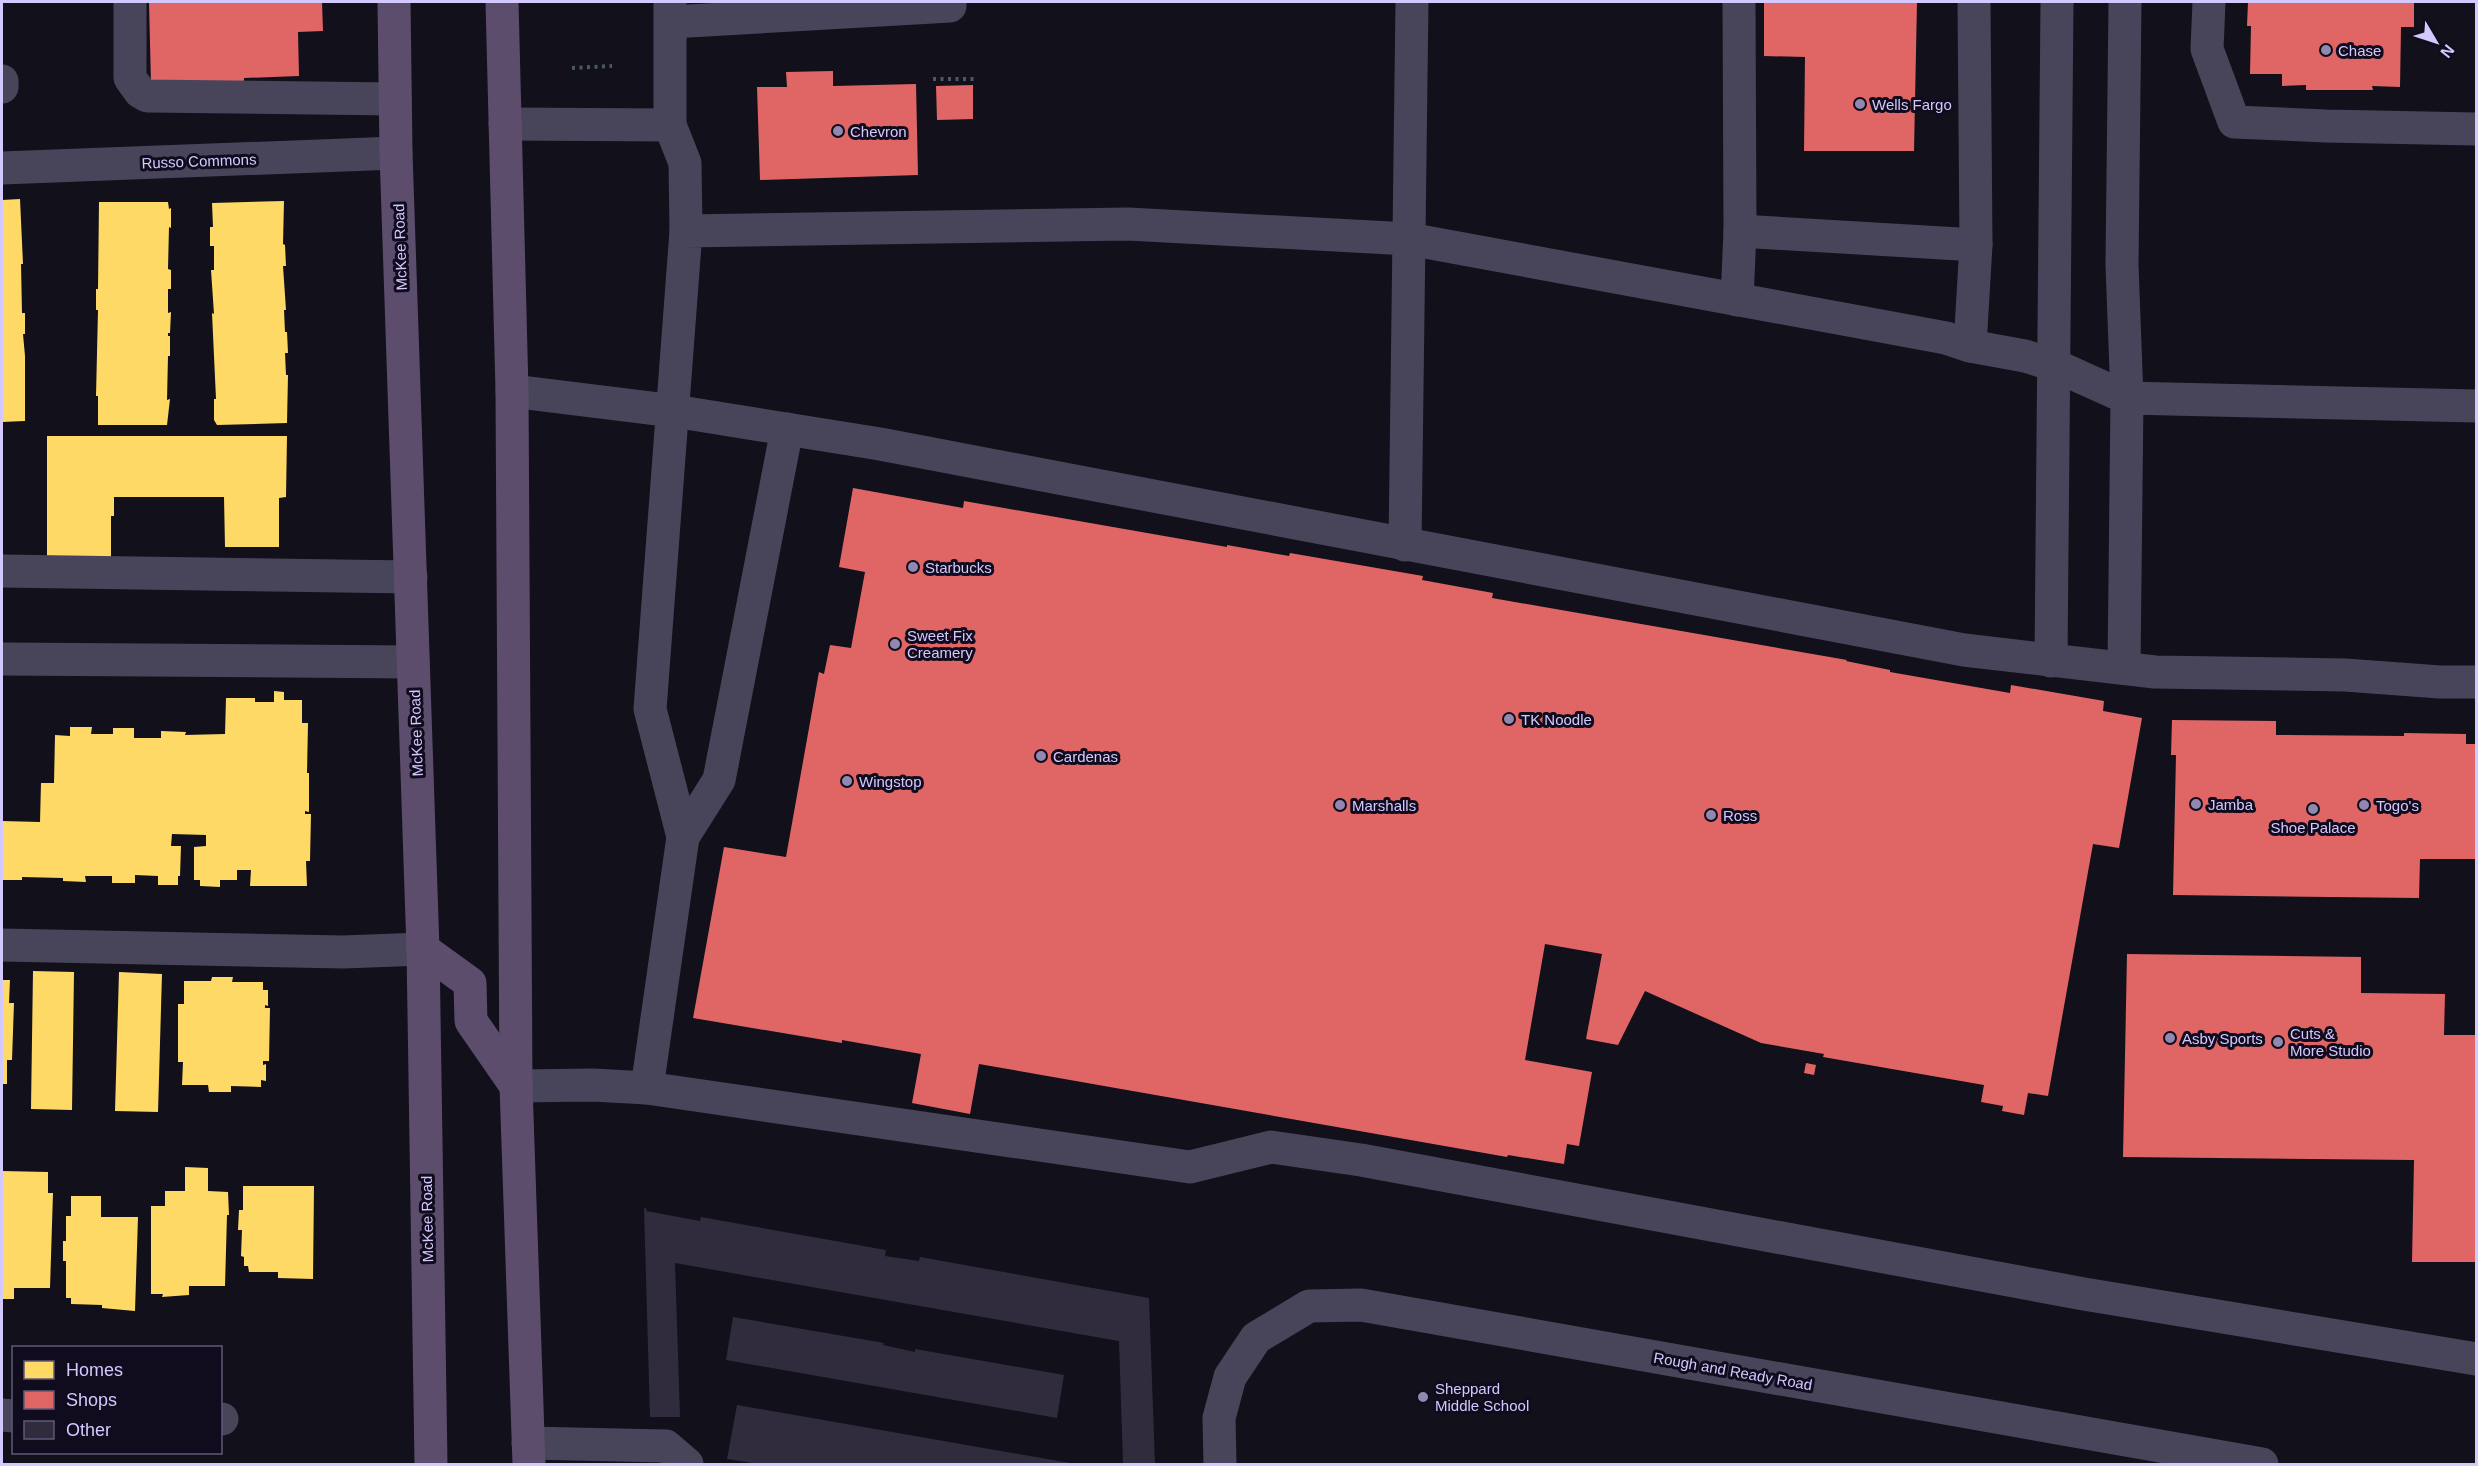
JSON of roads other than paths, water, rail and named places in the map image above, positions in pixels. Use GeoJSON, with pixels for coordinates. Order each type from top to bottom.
{"type":"FeatureCollection","features":[{"type":"Feature","properties":{"kind":"main road","name":"McKee Road"},"geometry":{"type":"LineString","coordinates":[[394,2],[396,153],[423,949],[431,1464]]}},
{"type":"Feature","properties":{"kind":"main road"},"geometry":{"type":"LineString","coordinates":[[502,2],[512,390],[516,1086],[529,1454]]}},
{"type":"Feature","properties":{"kind":"main road"},"geometry":{"type":"LineString","coordinates":[[423,949],[470,983],[471,1021],[516,1086]]}},
{"type":"Feature","properties":{"kind":"street"},"geometry":{"type":"LineString","coordinates":[[130,2],[130,78],[140,92],[147,96],[395,99]]}},
{"type":"Feature","properties":{"kind":"street"},"geometry":{"type":"LineString","coordinates":[[647,1088],[683,837],[650,709],[686,231],[686,163],[670,125],[671,12],[950,6],[950,2]]}},
{"type":"Feature","properties":{"kind":"street"},"geometry":{"type":"LineString","coordinates":[[1405,545],[1412,2]]}},
{"type":"Feature","properties":{"kind":"street"},"geometry":{"type":"LineString","coordinates":[[1737,300],[1740,231],[1739,2]]}},
{"type":"Feature","properties":{"kind":"street"},"geometry":{"type":"LineString","coordinates":[[1970,346],[1976,245],[1974,2]]}},
{"type":"Feature","properties":{"kind":"street"},"geometry":{"type":"LineString","coordinates":[[2051,661],[2057,2]]}},
{"type":"Feature","properties":{"kind":"street"},"geometry":{"type":"LineString","coordinates":[[2124,668],[2127,398],[2122,265],[2125,2]]}},
{"type":"Feature","properties":{"kind":"street"},"geometry":{"type":"LineString","coordinates":[[2209,2],[2207,49],[2234,122],[2476,129]]}},
{"type":"Feature","properties":{"kind":"street"},"geometry":{"type":"LineString","coordinates":[[2,81],[2,87]]}},
{"type":"Feature","properties":{"kind":"street"},"geometry":{"type":"LineString","coordinates":[[505,124],[670,125]]}},
{"type":"Feature","properties":{"kind":"street","name":"Russo Commons"},"geometry":{"type":"LineString","coordinates":[[2,168],[396,153]]}},
{"type":"Feature","properties":{"kind":"street"},"geometry":{"type":"LineString","coordinates":[[686,231],[1128,224],[1409,239],[1946,338],[1970,346],[2025,356],[2054,365],[2127,398],[2476,406]]}},
{"type":"Feature","properties":{"kind":"street"},"geometry":{"type":"LineString","coordinates":[[1740,231],[1976,245]]}},
{"type":"Feature","properties":{"kind":"street"},"geometry":{"type":"LineString","coordinates":[[512,390],[674,411],[787,429],[1051,476],[1964,650],[2155,672],[2345,675],[2476,682]]}},
{"type":"Feature","properties":{"kind":"street"},"geometry":{"type":"LineString","coordinates":[[683,837],[719,780],[787,429]]}},
{"type":"Feature","properties":{"kind":"street"},"geometry":{"type":"LineString","coordinates":[[2,571],[411,577]]}},
{"type":"Feature","properties":{"kind":"street"},"geometry":{"type":"LineString","coordinates":[[2,659],[413,662]]}},
{"type":"Feature","properties":{"kind":"street"},"geometry":{"type":"LineString","coordinates":[[2,945],[343,952],[423,949]]}},
{"type":"Feature","properties":{"kind":"street"},"geometry":{"type":"LineString","coordinates":[[516,1086],[593,1085],[647,1088],[1190,1167],[1271,1147],[1361,1160],[2084,1294],[2476,1359]]}},
{"type":"Feature","properties":{"kind":"street","name":"Rough and Ready Road"},"geometry":{"type":"LineString","coordinates":[[1220,1464],[1219,1418],[1230,1377],[1256,1338],[1309,1306],[1361,1305],[2262,1464]]}},
{"type":"Feature","properties":{"kind":"street"},"geometry":{"type":"LineString","coordinates":[[529,1454],[666,1446],[687,1464]]}},
{"type":"Feature","properties":{"kind":"place","name":"Chase"},"geometry":{"type":"Point","coordinates":[2326,50]}},
{"type":"Feature","properties":{"kind":"place","name":"Wells Fargo"},"geometry":{"type":"Point","coordinates":[1860,104]}},
{"type":"Feature","properties":{"kind":"place","name":"Chevron"},"geometry":{"type":"Point","coordinates":[838,131]}},
{"type":"Feature","properties":{"kind":"place","name":"Starbucks"},"geometry":{"type":"Point","coordinates":[913,567]}},
{"type":"Feature","properties":{"kind":"place","name":"Sweet Fix Creamery"},"geometry":{"type":"Point","coordinates":[895,644]}},
{"type":"Feature","properties":{"kind":"place","name":"TK Noodle"},"geometry":{"type":"Point","coordinates":[1509,719]}},
{"type":"Feature","properties":{"kind":"place","name":"Cardenas"},"geometry":{"type":"Point","coordinates":[1041,756]}},
{"type":"Feature","properties":{"kind":"place","name":"Wingstop"},"geometry":{"type":"Point","coordinates":[847,781]}},
{"type":"Feature","properties":{"kind":"place","name":"Jamba"},"geometry":{"type":"Point","coordinates":[2196,804]}},
{"type":"Feature","properties":{"kind":"place","name":"Marshalls"},"geometry":{"type":"Point","coordinates":[1340,805]}},
{"type":"Feature","properties":{"kind":"place","name":"Togo's"},"geometry":{"type":"Point","coordinates":[2364,805]}},
{"type":"Feature","properties":{"kind":"place","name":"Shoe Palace"},"geometry":{"type":"Point","coordinates":[2313,809]}},
{"type":"Feature","properties":{"kind":"place","name":"Ross"},"geometry":{"type":"Point","coordinates":[1711,815]}},
{"type":"Feature","properties":{"kind":"place","name":"Asby Sports"},"geometry":{"type":"Point","coordinates":[2170,1038]}},
{"type":"Feature","properties":{"kind":"place","name":"Cuts & More Studio"},"geometry":{"type":"Point","coordinates":[2278,1042]}},
{"type":"Feature","properties":{"kind":"place","name":"Sheppard Middle School"},"geometry":{"type":"Point","coordinates":[1423,1397]}}]}
